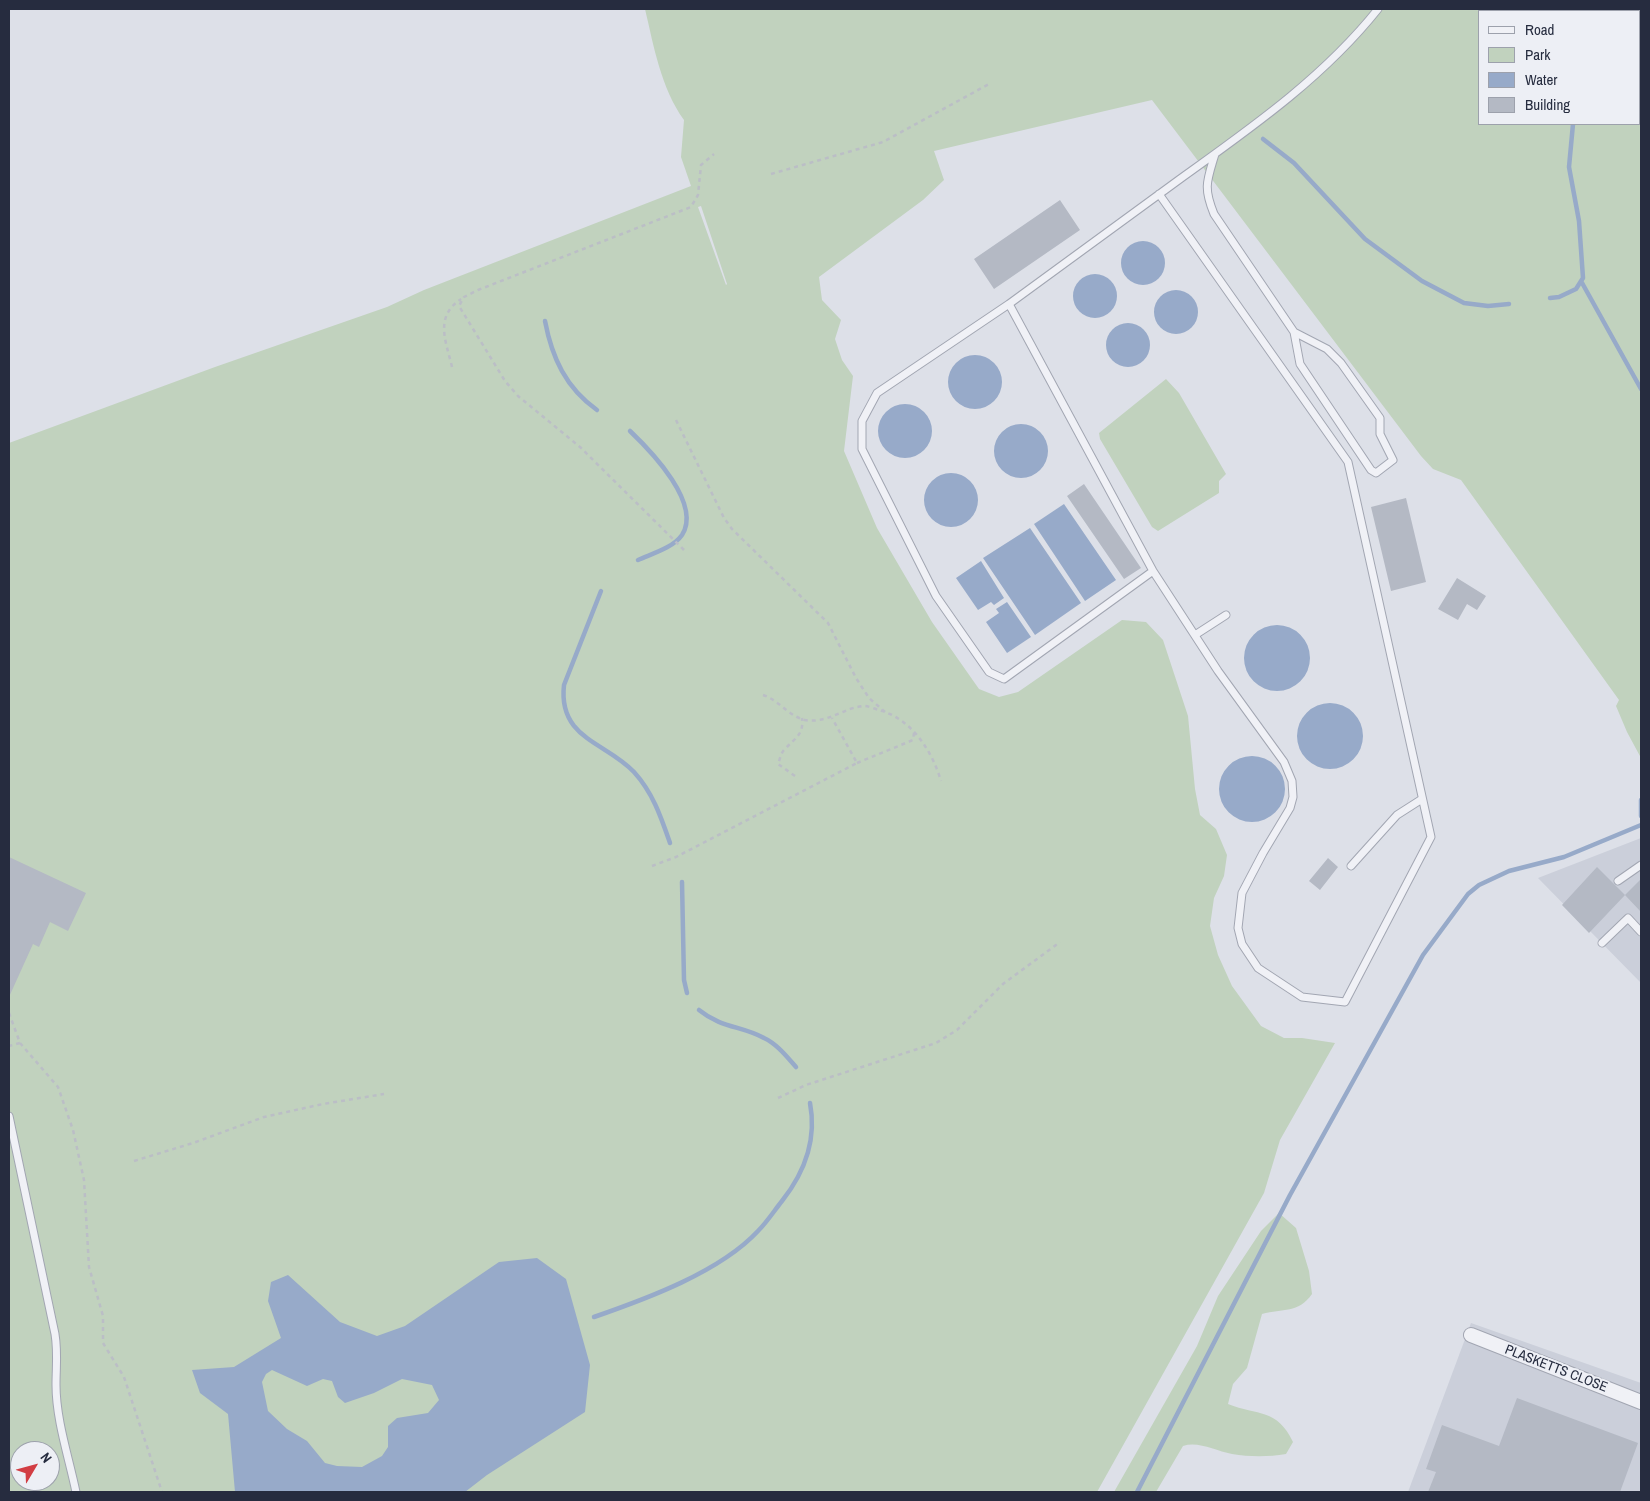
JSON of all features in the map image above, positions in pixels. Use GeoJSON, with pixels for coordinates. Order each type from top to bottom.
{"type":"FeatureCollection","features":[{"type":"Feature","properties":{"kind":"street","name":"PLASKETTS CLOSE"},"geometry":{"type":"LineString","coordinates":[[1471,1335],[1641,1402]]}},
{"type":"Feature","properties":{"kind":"lane"},"geometry":{"type":"LineString","coordinates":[[1153,571],[1004,680],[989,672],[936,596],[862,449],[862,422],[877,393],[1009,304],[1215,154],[1304,86],[1356,36],[1378,9]]}},
{"type":"Feature","properties":{"kind":"lane"},"geometry":{"type":"LineString","coordinates":[[1215,154],[1208,176],[1206,195],[1214,214],[1294,332],[1300,364],[1371,470],[1376,473],[1381,470],[1393,460],[1380,434],[1380,418],[1333,353],[1294,332]]}},
{"type":"Feature","properties":{"kind":"lane"},"geometry":{"type":"LineString","coordinates":[[1009,304],[1153,571],[1218,671],[1284,762],[1292,781],[1293,797],[1290,808],[1251,874],[1242,893],[1238,928],[1242,944],[1258,968],[1302,997],[1345,1002],[1431,837],[1348,462],[1160,194]]}},
{"type":"Feature","properties":{"kind":"lane"},"geometry":{"type":"LineString","coordinates":[[1195,634],[1226,615]]}},
{"type":"Feature","properties":{"kind":"lane"},"geometry":{"type":"LineString","coordinates":[[1351,866],[1397,815],[1422,799]]}},
{"type":"Feature","properties":{"kind":"lane"},"geometry":{"type":"LineString","coordinates":[[1618,881],[1641,865]]}},
{"type":"Feature","properties":{"kind":"lane"},"geometry":{"type":"LineString","coordinates":[[1602,943],[1628,918],[1641,932]]}},
{"type":"Feature","properties":{"kind":"lane"},"geometry":{"type":"LineString","coordinates":[[9,1116],[55,1334],[58,1352],[56,1385],[58,1403],[76,1492]]}},
{"type":"Feature","properties":{"kind":"path"},"geometry":{"type":"LineString","coordinates":[[771,174],[882,142],[989,84]]}},
{"type":"Feature","properties":{"kind":"path"},"geometry":{"type":"LineString","coordinates":[[452,367],[443,327],[450,306],[464,297],[690,207],[698,195],[701,166],[714,154]]}},
{"type":"Feature","properties":{"kind":"path"},"geometry":{"type":"LineString","coordinates":[[464,297],[459,306],[462,313],[505,381],[518,396],[580,448],[672,536],[684,550]]}},
{"type":"Feature","properties":{"kind":"path"},"geometry":{"type":"LineString","coordinates":[[676,420],[724,518],[732,529],[828,623],[856,678],[869,698],[885,712]]}},
{"type":"Feature","properties":{"kind":"path"},"geometry":{"type":"LineString","coordinates":[[764,696],[773,698],[786,712],[806,720],[832,718],[865,706],[894,715],[920,737],[936,763],[942,782]]}},
{"type":"Feature","properties":{"kind":"path"},"geometry":{"type":"LineString","coordinates":[[795,776],[778,764],[784,750],[796,740],[803,728],[802,718]]}},
{"type":"Feature","properties":{"kind":"path"},"geometry":{"type":"LineString","coordinates":[[832,718],[856,763]]}},
{"type":"Feature","properties":{"kind":"path"},"geometry":{"type":"LineString","coordinates":[[652,866],[676,857],[856,763],[913,740],[914,733]]}},
{"type":"Feature","properties":{"kind":"path"},"geometry":{"type":"LineString","coordinates":[[778,1098],[806,1085],[936,1043],[957,1030],[1003,984],[1060,942]]}},
{"type":"Feature","properties":{"kind":"path"},"geometry":{"type":"LineString","coordinates":[[9,1013],[20,1043],[58,1087],[73,1130],[84,1180],[89,1267],[102,1316],[103,1343],[124,1377],[162,1492]]}},
{"type":"Feature","properties":{"kind":"path"},"geometry":{"type":"LineString","coordinates":[[9,1046],[20,1043]]}},
{"type":"Feature","properties":{"kind":"path"},"geometry":{"type":"LineString","coordinates":[[134,1161],[264,1117],[323,1104],[384,1094]]}},
{"type":"Feature","properties":{"kind":"shaded area"},"geometry":{"type":"Polygon","coordinates":[[[1641,838],[1641,983],[1538,878],[1641,838]]]}},
{"type":"Feature","properties":{"kind":"shaded area"},"geometry":{"type":"Polygon","coordinates":[[[1471,1323],[1641,1383],[1641,1492],[1408,1492],[1471,1323]]]}},
{"type":"Feature","properties":{"kind":"green space"},"geometry":{"type":"Polygon","coordinates":[[[645,9],[1641,9],[1641,758],[1616,706],[1619,700],[1461,480],[1433,469],[1421,456],[1152,100],[934,151],[944,180],[923,200],[819,277],[822,300],[841,320],[835,339],[842,360],[853,376],[844,451],[877,528],[932,622],[979,689],[999,697],[1018,692],[1122,620],[1146,622],[1163,640],[1188,716],[1195,789],[1200,815],[1216,829],[1227,855],[1224,876],[1214,898],[1210,926],[1218,955],[1232,986],[1261,1026],[1284,1038],[1302,1038],[1335,1043],[1280,1140],[1264,1193],[1097,1492],[9,1492],[9,443],[215,367],[387,307],[424,290],[691,186],[681,157],[684,120],[676,108],[664,81],[645,9]],[[701,206],[698,207],[726,285],[701,206]]]}},
{"type":"Feature","properties":{"kind":"green space"},"geometry":{"type":"Polygon","coordinates":[[[1166,379],[1179,393],[1226,474],[1219,481],[1219,493],[1158,531],[1152,527],[1100,439],[1099,433],[1166,379]]]}},
{"type":"Feature","properties":{"kind":"green space"},"geometry":{"type":"Polygon","coordinates":[[[1279,1213],[1296,1228],[1309,1271],[1312,1294],[1296,1308],[1262,1314],[1247,1368],[1233,1384],[1228,1404],[1266,1415],[1280,1423],[1293,1442],[1286,1454],[1246,1456],[1195,1445],[1183,1446],[1156,1492],[1114,1492],[1197,1346],[1218,1296],[1261,1231],[1279,1213]]]}},
{"type":"Feature","properties":{"kind":"water"},"geometry":{"type":"Polygon","coordinates":[[[1139,241],[1147,241],[1159,247],[1165,263],[1159,279],[1147,285],[1139,285],[1127,279],[1121,267],[1121,259],[1127,247],[1139,241]]]}},
{"type":"Feature","properties":{"kind":"water"},"geometry":{"type":"Polygon","coordinates":[[[1091,274],[1099,274],[1111,280],[1117,296],[1111,312],[1099,318],[1091,318],[1079,312],[1073,300],[1073,292],[1079,280],[1091,274]]]}},
{"type":"Feature","properties":{"kind":"water"},"geometry":{"type":"Polygon","coordinates":[[[1172,290],[1180,290],[1192,296],[1198,312],[1192,328],[1180,334],[1172,334],[1160,328],[1154,316],[1154,308],[1160,296],[1172,290]]]}},
{"type":"Feature","properties":{"kind":"water"},"geometry":{"type":"Polygon","coordinates":[[[1124,323],[1132,323],[1144,329],[1150,345],[1144,361],[1132,367],[1124,367],[1112,361],[1106,349],[1106,341],[1112,329],[1124,323]]]}},
{"type":"Feature","properties":{"kind":"water"},"geometry":{"type":"Polygon","coordinates":[[[970,355],[980,355],[994,363],[1000,372],[1002,382],[1000,392],[994,401],[980,409],[970,409],[960,404],[953,397],[948,387],[948,377],[953,367],[960,360],[970,355]]]}},
{"type":"Feature","properties":{"kind":"water"},"geometry":{"type":"Polygon","coordinates":[[[900,404],[910,404],[924,412],[930,421],[932,431],[930,441],[924,450],[910,458],[900,458],[890,453],[883,446],[878,436],[878,426],[883,416],[890,409],[900,404]]]}},
{"type":"Feature","properties":{"kind":"water"},"geometry":{"type":"Polygon","coordinates":[[[1016,424],[1026,424],[1040,432],[1046,441],[1048,451],[1046,461],[1040,470],[1026,478],[1016,478],[1006,473],[999,466],[994,456],[994,446],[999,436],[1006,429],[1016,424]]]}},
{"type":"Feature","properties":{"kind":"water"},"geometry":{"type":"Polygon","coordinates":[[[946,473],[956,473],[970,481],[976,490],[978,500],[976,510],[970,519],[956,527],[946,527],[936,522],[929,515],[924,505],[924,495],[929,485],[936,478],[946,473]]]}},
{"type":"Feature","properties":{"kind":"water"},"geometry":{"type":"Polygon","coordinates":[[[1064,504],[1116,580],[1085,601],[1034,524],[1064,504]]]}},
{"type":"Feature","properties":{"kind":"water"},"geometry":{"type":"Polygon","coordinates":[[[1030,528],[1081,603],[1035,635],[983,558],[1030,528]]]}},
{"type":"Feature","properties":{"kind":"water"},"geometry":{"type":"Polygon","coordinates":[[[981,561],[1004,598],[994,605],[991,602],[978,610],[956,578],[981,561]]]}},
{"type":"Feature","properties":{"kind":"water"},"geometry":{"type":"Polygon","coordinates":[[[1007,602],[1031,637],[1007,653],[986,622],[999,613],[996,609],[1007,602]]]}},
{"type":"Feature","properties":{"kind":"water"},"geometry":{"type":"Polygon","coordinates":[[[1277,625],[1289,628],[1300,635],[1307,646],[1310,658],[1307,670],[1300,681],[1289,688],[1277,691],[1265,688],[1254,681],[1247,670],[1244,658],[1247,646],[1254,635],[1265,628],[1277,625]]]}},
{"type":"Feature","properties":{"kind":"water"},"geometry":{"type":"Polygon","coordinates":[[[1330,703],[1342,706],[1353,713],[1360,724],[1363,736],[1360,748],[1353,759],[1342,766],[1330,769],[1318,766],[1307,759],[1300,748],[1297,736],[1300,724],[1307,713],[1318,706],[1330,703]]]}},
{"type":"Feature","properties":{"kind":"water"},"geometry":{"type":"Polygon","coordinates":[[[1252,756],[1264,759],[1275,766],[1282,777],[1285,789],[1282,801],[1275,812],[1264,819],[1252,822],[1240,819],[1229,812],[1222,801],[1219,789],[1222,777],[1229,766],[1240,759],[1252,756]]]}},
{"type":"Feature","properties":{"kind":"water"},"geometry":{"type":"Polygon","coordinates":[[[537,1258],[566,1279],[590,1365],[585,1412],[487,1475],[465,1492],[235,1492],[228,1414],[200,1393],[192,1370],[234,1367],[281,1338],[268,1301],[271,1282],[288,1275],[340,1322],[377,1336],[405,1326],[499,1262],[537,1258]],[[272,1370],[266,1374],[262,1382],[268,1411],[287,1429],[307,1441],[325,1463],[337,1466],[362,1467],[382,1456],[388,1447],[388,1426],[397,1418],[428,1413],[439,1400],[432,1385],[402,1379],[374,1393],[345,1403],[338,1397],[332,1381],[323,1379],[307,1386],[272,1370]]]}},
{"type":"Feature","properties":{"kind":"building"},"geometry":{"type":"Polygon","coordinates":[[[1060,200],[1080,230],[994,289],[974,259],[1060,200]]]}},
{"type":"Feature","properties":{"kind":"building"},"geometry":{"type":"Polygon","coordinates":[[[1084,484],[1141,568],[1124,579],[1067,496],[1084,484]]]}},
{"type":"Feature","properties":{"kind":"building"},"geometry":{"type":"Polygon","coordinates":[[[1406,498],[1426,582],[1391,591],[1371,507],[1406,498]]]}},
{"type":"Feature","properties":{"kind":"building"},"geometry":{"type":"Polygon","coordinates":[[[1457,578],[1486,596],[1477,610],[1467,604],[1458,620],[1438,609],[1457,578]]]}},
{"type":"Feature","properties":{"kind":"building"},"geometry":{"type":"Polygon","coordinates":[[[9,857],[86,893],[68,931],[50,922],[39,947],[33,944],[9,997],[9,857]]]}},
{"type":"Feature","properties":{"kind":"building"},"geometry":{"type":"Polygon","coordinates":[[[1328,858],[1338,867],[1320,890],[1309,881],[1328,858]]]}},
{"type":"Feature","properties":{"kind":"building"},"geometry":{"type":"Polygon","coordinates":[[[1597,867],[1625,895],[1589,933],[1562,905],[1597,867]]]}},
{"type":"Feature","properties":{"kind":"building"},"geometry":{"type":"Polygon","coordinates":[[[1641,879],[1641,912],[1625,895],[1641,879]]]}},
{"type":"Feature","properties":{"kind":"building"},"geometry":{"type":"Polygon","coordinates":[[[1517,1398],[1638,1443],[1620,1492],[1428,1492],[1436,1472],[1426,1469],[1442,1425],[1499,1446],[1517,1398]]]}},
{"type":"Feature","properties":{"kind":"waterway"},"geometry":{"type":"LineString","coordinates":[[1550,298],[1559,297],[1576,289],[1583,278],[1579,221],[1569,167],[1573,125]]}},
{"type":"Feature","properties":{"kind":"waterway"},"geometry":{"type":"LineString","coordinates":[[1263,139],[1294,163],[1365,239],[1422,281],[1464,303],[1488,306],[1509,304]]}},
{"type":"Feature","properties":{"kind":"waterway"},"geometry":{"type":"LineString","coordinates":[[1581,281],[1641,389]]}},
{"type":"Feature","properties":{"kind":"waterway"},"geometry":{"type":"LineString","coordinates":[[545,321],[556,360],[562,371],[577,392],[597,410]]}},
{"type":"Feature","properties":{"kind":"waterway"},"geometry":{"type":"LineString","coordinates":[[630,431],[672,479],[685,509],[686,522],[682,535],[673,544],[638,560]]}},
{"type":"Feature","properties":{"kind":"waterway"},"geometry":{"type":"LineString","coordinates":[[601,591],[564,685],[564,703],[568,717],[576,728],[586,738],[623,762],[641,780],[656,806],[670,843]]}},
{"type":"Feature","properties":{"kind":"waterway"},"geometry":{"type":"LineString","coordinates":[[1641,800],[1641,816]]}},
{"type":"Feature","properties":{"kind":"waterway"},"geometry":{"type":"LineString","coordinates":[[1137,1492],[1290,1195],[1423,955],[1468,894],[1479,885],[1509,871],[1564,857],[1641,825]]}},
{"type":"Feature","properties":{"kind":"waterway"},"geometry":{"type":"LineString","coordinates":[[682,882],[684,980],[687,993]]}},
{"type":"Feature","properties":{"kind":"waterway"},"geometry":{"type":"LineString","coordinates":[[699,1010],[723,1024],[756,1034],[769,1041],[782,1051],[796,1067]]}},
{"type":"Feature","properties":{"kind":"waterway"},"geometry":{"type":"LineString","coordinates":[[594,1317],[681,1283],[724,1259],[758,1231],[790,1190],[803,1167],[812,1130],[810,1103]]}}]}
